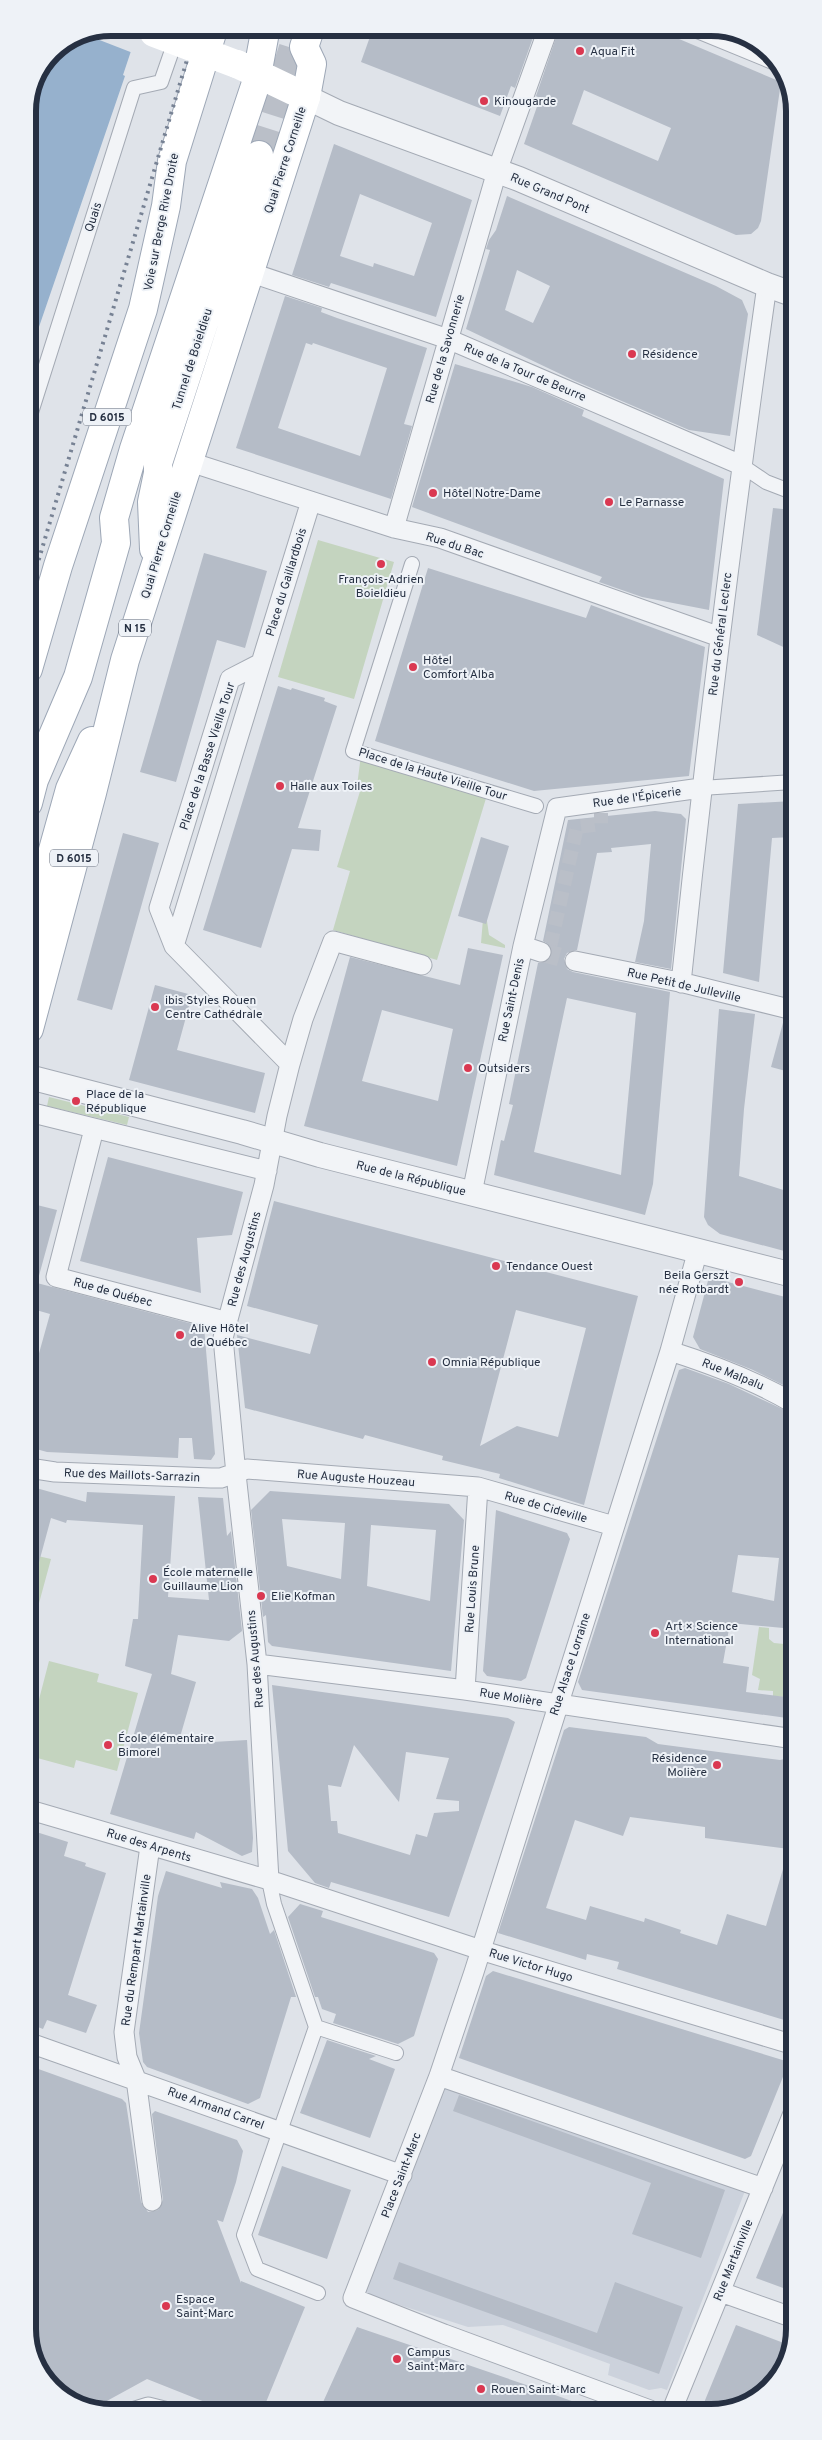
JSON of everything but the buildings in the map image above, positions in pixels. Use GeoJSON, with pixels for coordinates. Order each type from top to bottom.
{"type":"FeatureCollection","features":[{"type":"Feature","properties":{"kind":"main road","name":"Voie sur Berge Rive Droite"},"geometry":{"type":"LineString","coordinates":[[36,642],[61,557],[143,309],[162,228],[172,161],[211,36]]}},
{"type":"Feature","properties":{"kind":"main road"},"geometry":{"type":"LineString","coordinates":[[246,68],[263,36]]}},
{"type":"Feature","properties":{"kind":"main road","name":"Quai Pierre Corneille"},"geometry":{"type":"LineString","coordinates":[[36,1003],[92,793],[117,688],[187,461],[306,97],[312,64],[304,47],[308,36]]}},
{"type":"Feature","properties":{"kind":"main road"},"geometry":{"type":"LineString","coordinates":[[164,43],[246,68],[306,97]]}},
{"type":"Feature","properties":{"kind":"main road","name":"D 6015"},"geometry":{"type":"LineString","coordinates":[[36,859],[56,786],[78,677],[116,543],[114,518],[134,449],[248,106],[246,68]]}},
{"type":"Feature","properties":{"kind":"main road","name":"Tunnel de Boieldieu"},"geometry":{"type":"LineString","coordinates":[[154,568],[152,502],[158,473],[158,463],[259,155]]}},
{"type":"Feature","properties":{"kind":"main road","name":"D 6015"},"geometry":{"type":"LineString","coordinates":[[116,543],[128,528],[158,463]]}},
{"type":"Feature","properties":{"kind":"main road"},"geometry":{"type":"LineString","coordinates":[[36,779],[78,677]]}},
{"type":"Feature","properties":{"kind":"main road","name":"D 6015"},"geometry":{"type":"LineString","coordinates":[[36,911],[70,789],[117,688]]}},
{"type":"Feature","properties":{"kind":"street","name":"Rue de la Savonnerie"},"geometry":{"type":"LineString","coordinates":[[394,528],[497,171],[545,36]]}},
{"type":"Feature","properties":{"kind":"street"},"geometry":{"type":"LineString","coordinates":[[709,36],[763,58]]}},
{"type":"Feature","properties":{"kind":"street","name":"Quais"},"geometry":{"type":"LineString","coordinates":[[36,397],[134,88],[161,82],[164,43]]}},
{"type":"Feature","properties":{"kind":"street","name":"Rue Grand Pont"},"geometry":{"type":"LineString","coordinates":[[306,97],[339,113],[497,171],[786,292]]}},
{"type":"Feature","properties":{"kind":"street","name":"Rue de la Tour de Beurre"},"geometry":{"type":"LineString","coordinates":[[249,272],[448,339],[741,465],[766,482],[786,490]]}},
{"type":"Feature","properties":{"kind":"street","name":"Rue du Général Leclerc"},"geometry":{"type":"LineString","coordinates":[[681,982],[709,787],[720,637],[741,465],[767,285]]}},
{"type":"Feature","properties":{"kind":"street","name":"Rue du Bac"},"geometry":{"type":"LineString","coordinates":[[187,461],[394,528],[440,538],[720,637]]}},
{"type":"Feature","properties":{"kind":"street","name":"Place du Gaillardbois"},"geometry":{"type":"LineString","coordinates":[[261,663],[311,500]]}},
{"type":"Feature","properties":{"kind":"street","name":"Place de la Haute Vieille Tour"},"geometry":{"type":"LineString","coordinates":[[412,564],[353,751],[536,806]]}},
{"type":"Feature","properties":{"kind":"street","name":"Place de la Basse Vieille Tour"},"geometry":{"type":"LineString","coordinates":[[174,946],[261,663]]}},
{"type":"Feature","properties":{"kind":"street","name":"Place de la Basse Vieille Tour"},"geometry":{"type":"LineString","coordinates":[[261,663],[230,679],[159,908],[174,946],[286,1060]]}},
{"type":"Feature","properties":{"kind":"street"},"geometry":{"type":"LineString","coordinates":[[709,787],[786,782]]}},
{"type":"Feature","properties":{"kind":"street","name":"Rue de l'Épicerie"},"geometry":{"type":"LineString","coordinates":[[557,808],[709,787]]}},
{"type":"Feature","properties":{"kind":"street","name":"Rue Saint-Denis"},"geometry":{"type":"LineString","coordinates":[[472,1193],[522,946],[557,808]]}},
{"type":"Feature","properties":{"kind":"street"},"geometry":{"type":"LineString","coordinates":[[272,1142],[286,1060],[333,941],[422,965]]}},
{"type":"Feature","properties":{"kind":"street"},"geometry":{"type":"LineString","coordinates":[[522,946],[541,952]]}},
{"type":"Feature","properties":{"kind":"street","name":"Rue Petit de Julleville"},"geometry":{"type":"LineString","coordinates":[[574,961],[681,982],[786,1008]]}},
{"type":"Feature","properties":{"kind":"street","name":"Rue de la République"},"geometry":{"type":"LineString","coordinates":[[36,1079],[242,1132],[272,1142],[786,1274]]}},
{"type":"Feature","properties":{"kind":"street"},"geometry":{"type":"LineString","coordinates":[[36,1114],[267,1171]]}},
{"type":"Feature","properties":{"kind":"street","name":"Rue de Québec"},"geometry":{"type":"LineString","coordinates":[[94,1129],[56,1277],[228,1322]]}},
{"type":"Feature","properties":{"kind":"street","name":"Rue des Augustins"},"geometry":{"type":"LineString","coordinates":[[272,1142],[267,1171],[223,1338],[257,1664],[269,1880],[274,1904],[316,2027]]}},
{"type":"Feature","properties":{"kind":"street","name":"Rue Alsace Lorraine"},"geometry":{"type":"LineString","coordinates":[[439,2076],[481,1950],[557,1704],[670,1351],[698,1250]]}},
{"type":"Feature","properties":{"kind":"street","name":"Rue Malpalu"},"geometry":{"type":"LineString","coordinates":[[670,1351],[726,1369],[761,1385],[786,1400]]}},
{"type":"Feature","properties":{"kind":"street","name":"Rue des Maillots-Sarrazin"},"geometry":{"type":"LineString","coordinates":[[36,1469],[55,1472],[211,1478],[236,1474]]}},
{"type":"Feature","properties":{"kind":"street","name":"Rue Auguste Houzeau"},"geometry":{"type":"LineString","coordinates":[[236,1474],[248,1469],[478,1487]]}},
{"type":"Feature","properties":{"kind":"street","name":"Rue de Cideville"},"geometry":{"type":"LineString","coordinates":[[478,1487],[614,1526]]}},
{"type":"Feature","properties":{"kind":"street","name":"Rue Louis Brune"},"geometry":{"type":"LineString","coordinates":[[465,1690],[478,1487]]}},
{"type":"Feature","properties":{"kind":"street","name":"Rue Molière"},"geometry":{"type":"LineString","coordinates":[[257,1664],[465,1690],[786,1738]]}},
{"type":"Feature","properties":{"kind":"street","name":"Rue des Arpents"},"geometry":{"type":"LineString","coordinates":[[36,1812],[269,1880]]}},
{"type":"Feature","properties":{"kind":"street","name":"Rue du Rempart Martainville"},"geometry":{"type":"LineString","coordinates":[[150,1846],[124,2032],[127,2057],[136,2079],[152,2201]]}},
{"type":"Feature","properties":{"kind":"street","name":"Rue Victor Hugo"},"geometry":{"type":"LineString","coordinates":[[269,1880],[481,1950],[786,2043]]}},
{"type":"Feature","properties":{"kind":"street"},"geometry":{"type":"LineString","coordinates":[[318,2293],[257,2269],[244,2235],[316,2027],[396,2054]]}},
{"type":"Feature","properties":{"kind":"street","name":"Rue Armand Carrel"},"geometry":{"type":"LineString","coordinates":[[36,2045],[280,2130],[402,2175]]}},
{"type":"Feature","properties":{"kind":"street"},"geometry":{"type":"LineString","coordinates":[[439,2076],[763,2188]]}},
{"type":"Feature","properties":{"kind":"street","name":"Place Saint-Marc"},"geometry":{"type":"LineString","coordinates":[[439,2076],[354,2298],[444,2334],[634,2404]]}},
{"type":"Feature","properties":{"kind":"street","name":"Rue Martainville"},"geometry":{"type":"LineString","coordinates":[[674,2404],[786,2131]]}},
{"type":"Feature","properties":{"kind":"street"},"geometry":{"type":"LineString","coordinates":[[720,2292],[786,2315]]}},
{"type":"Feature","properties":{"kind":"shaded area"},"geometry":{"type":"Polygon","coordinates":[[[446,2086],[745,2191],[667,2390],[661,2388],[649,2390],[608,2375],[610,2364],[503,2325],[468,2327],[362,2293],[446,2086]]]}},
{"type":"Feature","properties":{"kind":"green space"},"geometry":{"type":"Polygon","coordinates":[[[318,540],[394,562],[354,699],[278,677],[318,540]]]}},
{"type":"Feature","properties":{"kind":"green space"},"geometry":{"type":"Polygon","coordinates":[[[361,755],[487,795],[437,960],[333,930],[350,871],[337,867],[361,788],[357,786],[361,755]]]}},
{"type":"Feature","properties":{"kind":"green space"},"geometry":{"type":"Polygon","coordinates":[[[483,919],[487,921],[489,935],[505,945],[505,948],[481,943],[483,919]]]}},
{"type":"Feature","properties":{"kind":"green space"},"geometry":{"type":"Polygon","coordinates":[[[49,1097],[129,1117],[127,1125],[47,1106],[49,1097]]]}},
{"type":"Feature","properties":{"kind":"green space"},"geometry":{"type":"Polygon","coordinates":[[[36,1556],[51,1559],[36,1614],[36,1556]]]}},
{"type":"Feature","properties":{"kind":"green space"},"geometry":{"type":"Polygon","coordinates":[[[759,1627],[769,1628],[769,1639],[774,1643],[786,1644],[786,1697],[773,1696],[773,1691],[758,1690],[760,1679],[752,1675],[759,1627]]]}},
{"type":"Feature","properties":{"kind":"green space"},"geometry":{"type":"Polygon","coordinates":[[[49,1661],[99,1674],[97,1682],[138,1693],[117,1771],[76,1760],[74,1768],[36,1758],[36,1711],[49,1661]]]}},
{"type":"Feature","properties":{"kind":"water"},"geometry":{"type":"Polygon","coordinates":[[[111,36],[136,36],[123,75],[125,76],[36,336],[36,111],[42,83],[58,58],[83,42],[111,36]]]}},
{"type":"Feature","properties":{"kind":"pier"},"geometry":{"type":"Polygon","coordinates":[[[111,36],[138,36],[133,53],[95,38],[111,36]]]}},
{"type":"Feature","properties":{"kind":"tunnel"},"geometry":{"type":"LineString","coordinates":[[259,155],[297,36]]}},
{"type":"Feature","properties":{"kind":"tunnel"},"geometry":{"type":"LineString","coordinates":[[548,942],[551,943],[577,827],[601,824],[601,813]]}},
{"type":"Feature","properties":{"kind":"tunnel"},"geometry":{"type":"LineString","coordinates":[[541,952],[575,961]]}},
{"type":"Feature","properties":{"kind":"railway"},"geometry":{"type":"LineString","coordinates":[[36,569],[194,36]]}},
{"type":"Feature","properties":{"kind":"place","name":"Aqua Fit"},"geometry":{"type":"Point","coordinates":[580,51]}},
{"type":"Feature","properties":{"kind":"place","name":"Kinougarde"},"geometry":{"type":"Point","coordinates":[484,101]}},
{"type":"Feature","properties":{"kind":"place","name":"Résidence"},"geometry":{"type":"Point","coordinates":[632,354]}},
{"type":"Feature","properties":{"kind":"place","name":"Hôtel Notre-Dame"},"geometry":{"type":"Point","coordinates":[433,493]}},
{"type":"Feature","properties":{"kind":"place","name":"Le Parnasse"},"geometry":{"type":"Point","coordinates":[609,502]}},
{"type":"Feature","properties":{"kind":"place","name":"François-Adrien Boieldieu"},"geometry":{"type":"Point","coordinates":[381,564]}},
{"type":"Feature","properties":{"kind":"place","name":"Hôtel Comfort Alba"},"geometry":{"type":"Point","coordinates":[413,667]}},
{"type":"Feature","properties":{"kind":"place","name":"Halle aux Toiles"},"geometry":{"type":"Point","coordinates":[280,786]}},
{"type":"Feature","properties":{"kind":"place","name":"ibis Styles Rouen Centre Cathédrale"},"geometry":{"type":"Point","coordinates":[155,1007]}},
{"type":"Feature","properties":{"kind":"place","name":"Outsiders"},"geometry":{"type":"Point","coordinates":[468,1068]}},
{"type":"Feature","properties":{"kind":"place","name":"Place de la République"},"geometry":{"type":"Point","coordinates":[76,1101]}},
{"type":"Feature","properties":{"kind":"place","name":"Tendance Ouest"},"geometry":{"type":"Point","coordinates":[496,1266]}},
{"type":"Feature","properties":{"kind":"place","name":"Beila Gerszt née Rotbardt"},"geometry":{"type":"Point","coordinates":[739,1282]}},
{"type":"Feature","properties":{"kind":"place","name":"Alive Hôtel de Québec"},"geometry":{"type":"Point","coordinates":[180,1335]}},
{"type":"Feature","properties":{"kind":"place","name":"Omnia République"},"geometry":{"type":"Point","coordinates":[432,1362]}},
{"type":"Feature","properties":{"kind":"place","name":"École maternelle Guillaume Lion"},"geometry":{"type":"Point","coordinates":[153,1579]}},
{"type":"Feature","properties":{"kind":"place","name":"Elie Kofman"},"geometry":{"type":"Point","coordinates":[261,1596]}},
{"type":"Feature","properties":{"kind":"place","name":"Art × Science International"},"geometry":{"type":"Point","coordinates":[655,1633]}},
{"type":"Feature","properties":{"kind":"place","name":"École élémentaire Bimorel"},"geometry":{"type":"Point","coordinates":[108,1745]}},
{"type":"Feature","properties":{"kind":"place","name":"Résidence Molière"},"geometry":{"type":"Point","coordinates":[717,1765]}},
{"type":"Feature","properties":{"kind":"place","name":"Espace Saint-Marc"},"geometry":{"type":"Point","coordinates":[166,2306]}},
{"type":"Feature","properties":{"kind":"place","name":"Campus Saint-Marc"},"geometry":{"type":"Point","coordinates":[397,2359]}},
{"type":"Feature","properties":{"kind":"place","name":"Rouen Saint-Marc"},"geometry":{"type":"Point","coordinates":[481,2389]}}]}
